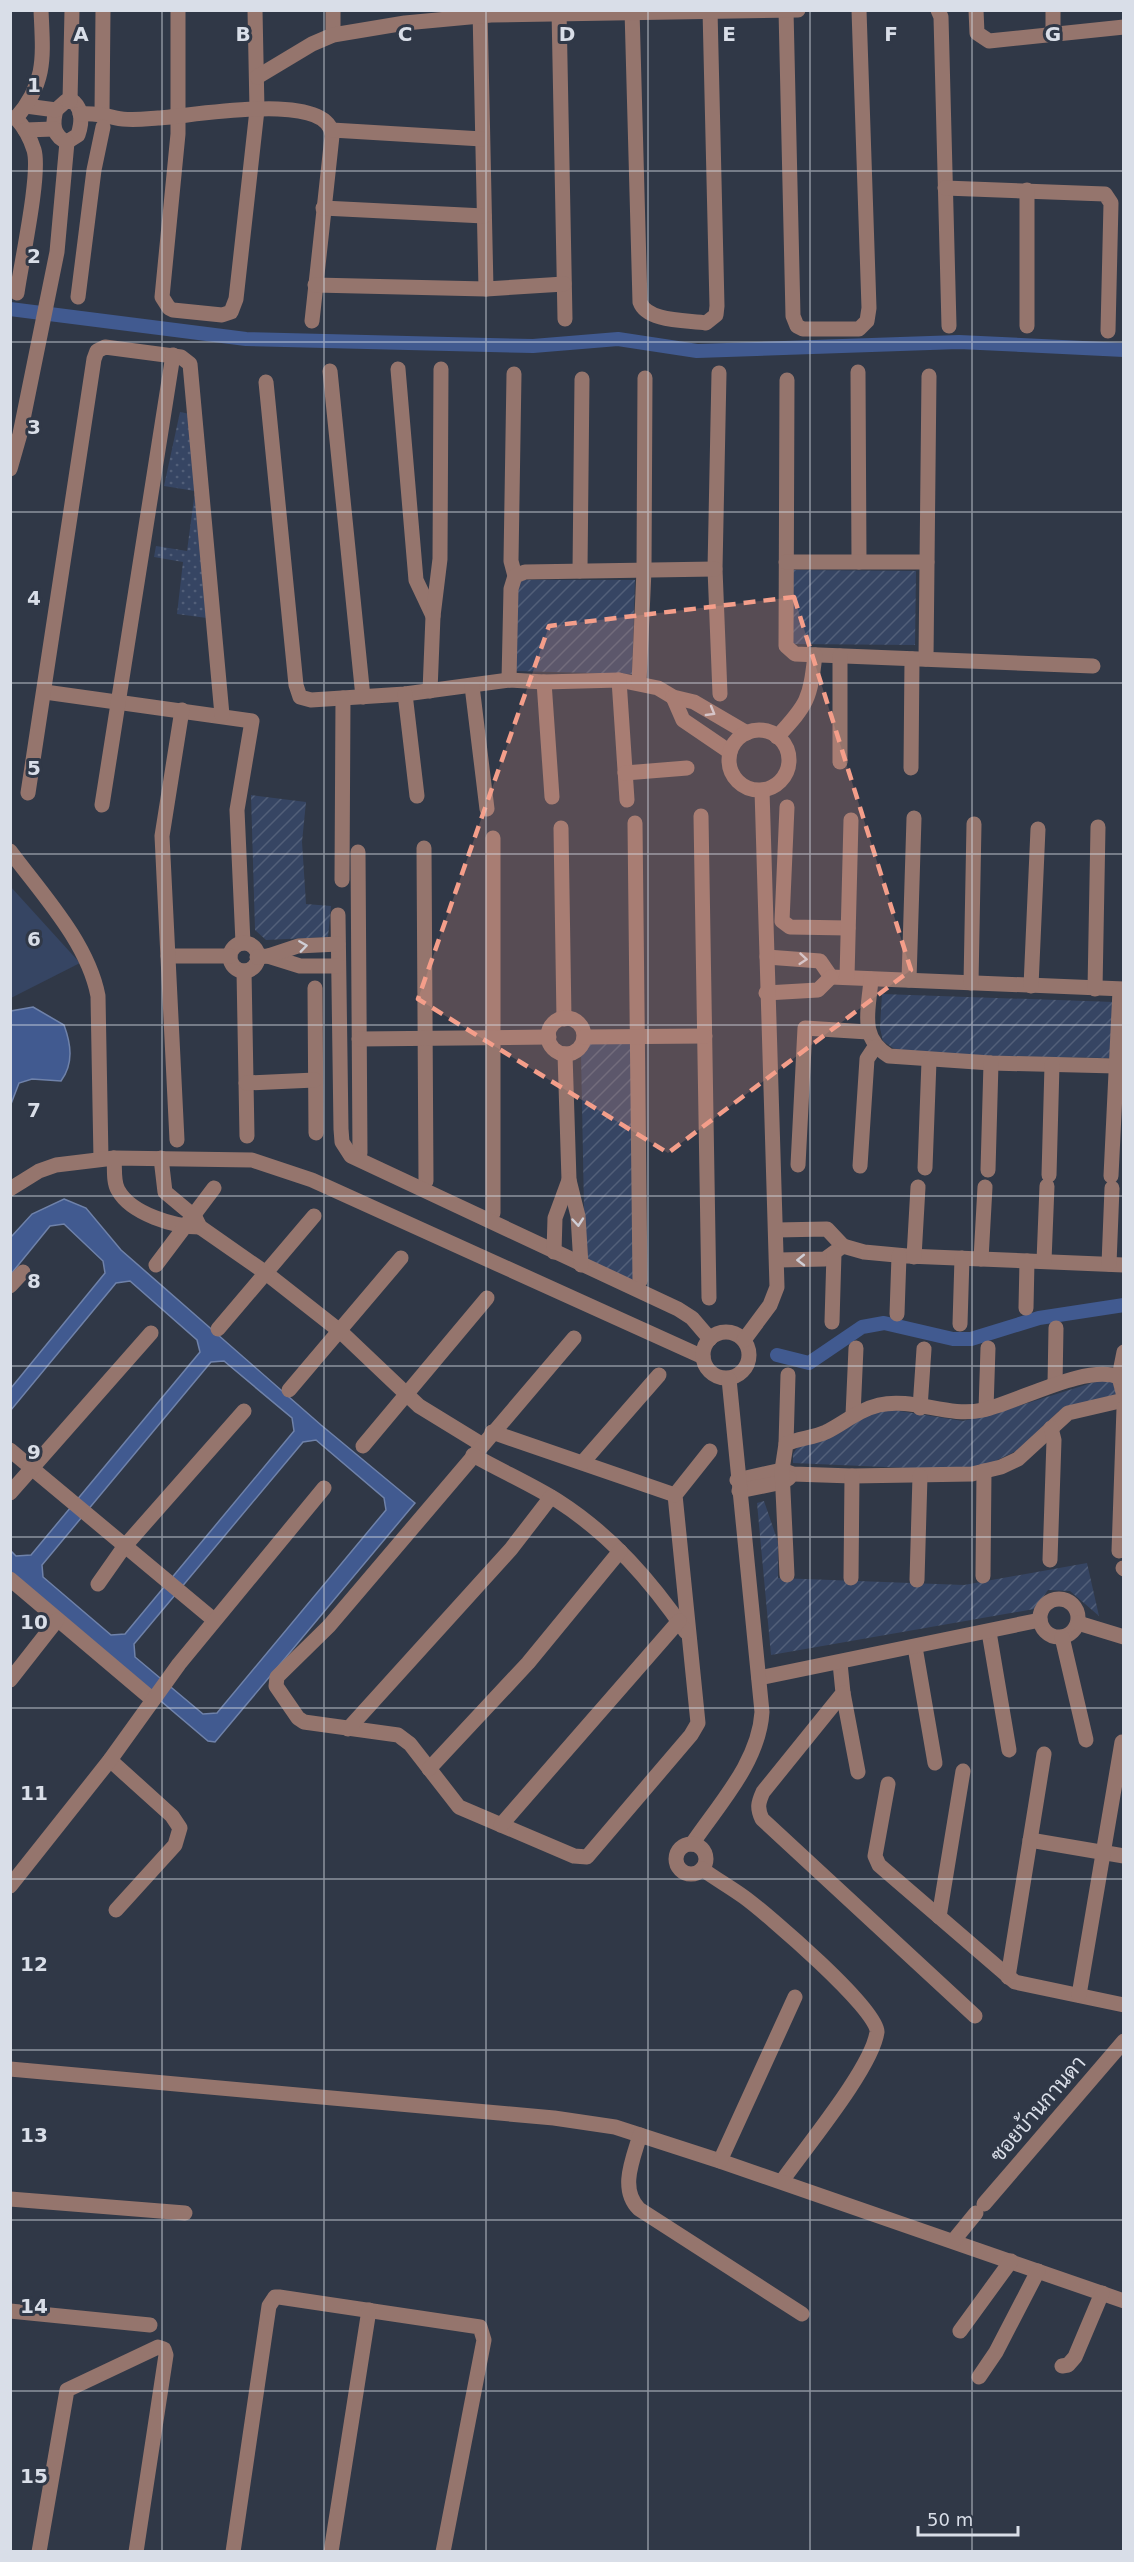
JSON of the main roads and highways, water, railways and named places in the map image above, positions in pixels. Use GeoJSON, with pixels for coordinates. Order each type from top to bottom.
{"type":"FeatureCollection","features":[{"type":"Feature","properties":{"kind":"water"},"geometry":{"type":"Polygon","coordinates":[[[33,1007],[64,1025],[70,1046],[70,1060],[61,1081],[32,1079],[19,1083],[11,1104],[11,1011],[33,1007]]]}},
{"type":"Feature","properties":{"kind":"water"},"geometry":{"type":"Polygon","coordinates":[[[64,1199],[86,1208],[121,1250],[321,1425],[415,1503],[215,1742],[208,1741],[10,1573],[11,1551],[16,1556],[31,1555],[200,1352],[197,1340],[130,1281],[116,1283],[11,1410],[11,1388],[105,1273],[103,1261],[64,1224],[50,1226],[11,1274],[11,1237],[32,1214],[64,1199]],[[224,1361],[211,1362],[42,1565],[43,1577],[111,1635],[125,1634],[294,1431],[292,1418],[224,1361]],[[316,1440],[303,1442],[134,1644],[135,1657],[203,1714],[217,1713],[386,1510],[384,1498],[316,1440]]]}},
{"type":"Feature","properties":{"kind":"waterway"},"geometry":{"type":"LineString","coordinates":[[10,309],[246,339],[533,346],[618,339],[697,351],[959,342],[1124,350]]}},
{"type":"Feature","properties":{"kind":"waterway"},"geometry":{"type":"LineString","coordinates":[[777,1355],[809,1363],[862,1327],[884,1323],[953,1339],[971,1339],[1039,1318],[1124,1305]]}}]}
